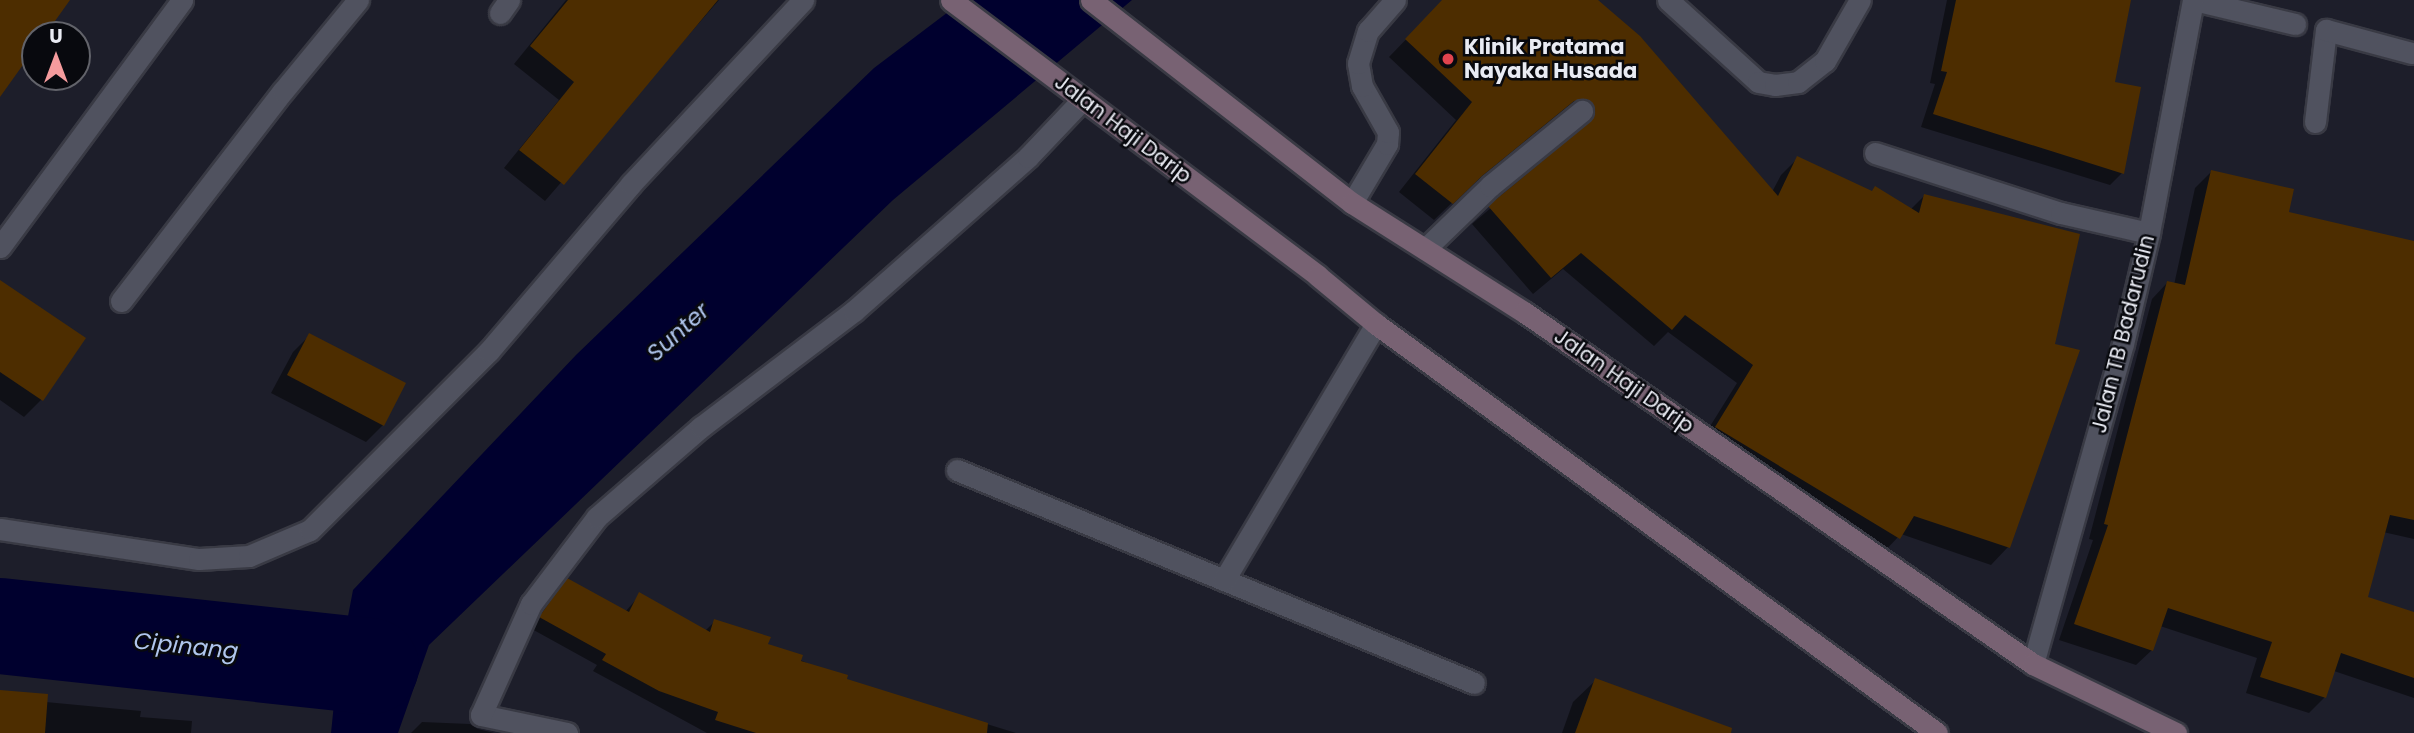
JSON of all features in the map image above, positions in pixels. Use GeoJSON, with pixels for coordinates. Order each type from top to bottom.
{"type":"FeatureCollection","features":[{"type":"Feature","properties":{"kind":"main road","name":"Jalan Haji Darip"},"geometry":{"type":"LineString","coordinates":[[950,0],[1318,276],[1376,324],[1937,733]]}},
{"type":"Feature","properties":{"kind":"main road","name":"Jalan Haji Darip"},"geometry":{"type":"LineString","coordinates":[[1091,0],[1352,203],[1524,312],[2033,664],[2176,733]]}},
{"type":"Feature","properties":{"kind":"street"},"geometry":{"type":"LineString","coordinates":[[0,247],[182,0]]}},
{"type":"Feature","properties":{"kind":"street"},"geometry":{"type":"LineString","coordinates":[[121,300],[358,0]]}},
{"type":"Feature","properties":{"kind":"street"},"geometry":{"type":"LineString","coordinates":[[0,529],[199,559],[249,556],[310,530],[489,351],[631,184],[803,0]]}},
{"type":"Feature","properties":{"kind":"street"},"geometry":{"type":"LineString","coordinates":[[1352,203],[1387,144],[1388,132],[1362,86],[1358,63],[1368,31],[1395,0]]}},
{"type":"Feature","properties":{"kind":"street"},"geometry":{"type":"LineString","coordinates":[[1668,0],[1758,82],[1775,85],[1798,82],[1825,61],[1860,0]]}},
{"type":"Feature","properties":{"kind":"street"},"geometry":{"type":"LineString","coordinates":[[2193,0],[2326,30],[2412,53]]}},
{"type":"Feature","properties":{"kind":"street","name":"Jalan TB Badarudin"},"geometry":{"type":"LineString","coordinates":[[2033,664],[2123,344],[2149,233],[2193,0]]}},
{"type":"Feature","properties":{"kind":"street"},"geometry":{"type":"LineString","coordinates":[[2315,122],[2326,30]]}},
{"type":"Feature","properties":{"kind":"street"},"geometry":{"type":"LineString","coordinates":[[567,733],[481,715],[531,604],[597,517],[701,427],[854,311],[1028,157],[1083,99]]}},
{"type":"Feature","properties":{"kind":"street"},"geometry":{"type":"LineString","coordinates":[[1425,249],[1490,186],[1582,111]]}},
{"type":"Feature","properties":{"kind":"street"},"geometry":{"type":"LineString","coordinates":[[1875,153],[2062,213],[2149,233]]}},
{"type":"Feature","properties":{"kind":"street"},"geometry":{"type":"LineString","coordinates":[[1224,580],[1376,324]]}},
{"type":"Feature","properties":{"kind":"street"},"geometry":{"type":"LineString","coordinates":[[957,470],[1474,683]]}},
{"type":"Feature","properties":{"kind":"water","name":"Sunter"},"geometry":{"type":"Polygon","coordinates":[[[964,0],[1132,0],[893,200],[429,645],[398,733],[331,733],[337,674],[353,590],[576,355],[874,68],[964,0]]]}},
{"type":"Feature","properties":{"kind":"building"},"geometry":{"type":"Polygon","coordinates":[[[0,0],[70,0],[55,21],[21,21],[21,68],[0,97],[0,0]]]}},
{"type":"Feature","properties":{"kind":"building"},"geometry":{"type":"Polygon","coordinates":[[[568,0],[718,0],[564,185],[519,150],[574,82],[530,46],[568,0]]]}},
{"type":"Feature","properties":{"kind":"building"},"geometry":{"type":"Polygon","coordinates":[[[1442,0],[1598,0],[1640,36],[1778,196],[1797,156],[1872,191],[1875,186],[1919,213],[1924,194],[2080,234],[2055,344],[2080,350],[2010,548],[1914,516],[1900,539],[1715,427],[1753,365],[1685,315],[1672,330],[1581,253],[1551,278],[1488,206],[1591,121],[1595,110],[1587,99],[1574,101],[1482,176],[1453,204],[1415,174],[1472,102],[1405,39],[1442,0]]]}},
{"type":"Feature","properties":{"kind":"building"},"geometry":{"type":"Polygon","coordinates":[[[1956,0],[2131,0],[2115,82],[2141,87],[2124,174],[1933,114],[1947,72],[1941,71],[1956,0]]]}},
{"type":"Feature","properties":{"kind":"building"},"geometry":{"type":"Polygon","coordinates":[[[2211,170],[2294,189],[2289,212],[2414,241],[2414,520],[2390,515],[2368,597],[2414,612],[2414,678],[2341,653],[2326,698],[2260,677],[2272,642],[2168,608],[2153,651],[2074,624],[2108,525],[2104,524],[2167,281],[2185,285],[2211,170]]]}},
{"type":"Feature","properties":{"kind":"building"},"geometry":{"type":"Polygon","coordinates":[[[0,280],[86,338],[43,401],[0,372],[0,280]]]}},
{"type":"Feature","properties":{"kind":"building"},"geometry":{"type":"Polygon","coordinates":[[[309,333],[406,383],[384,426],[287,375],[309,333]]]}},
{"type":"Feature","properties":{"kind":"building"},"geometry":{"type":"Polygon","coordinates":[[[567,578],[629,612],[639,592],[710,632],[714,619],[771,637],[768,644],[803,655],[801,661],[848,675],[847,679],[988,723],[987,733],[756,733],[715,720],[718,712],[659,691],[602,660],[606,654],[539,617],[567,578]]]}},
{"type":"Feature","properties":{"kind":"building"},"geometry":{"type":"Polygon","coordinates":[[[1595,678],[1732,728],[1731,733],[1575,733],[1595,678]]]}},
{"type":"Feature","properties":{"kind":"building"},"geometry":{"type":"Polygon","coordinates":[[[0,690],[48,694],[45,733],[0,733],[0,690]]]}},
{"type":"Feature","properties":{"kind":"waterway","name":"Cipinang"},"geometry":{"type":"LineString","coordinates":[[0,626],[371,666]]}},
{"type":"Feature","properties":{"kind":"place","name":"Klinik Pratama Nayaka Husada"},"geometry":{"type":"Point","coordinates":[1448,59]}}]}
